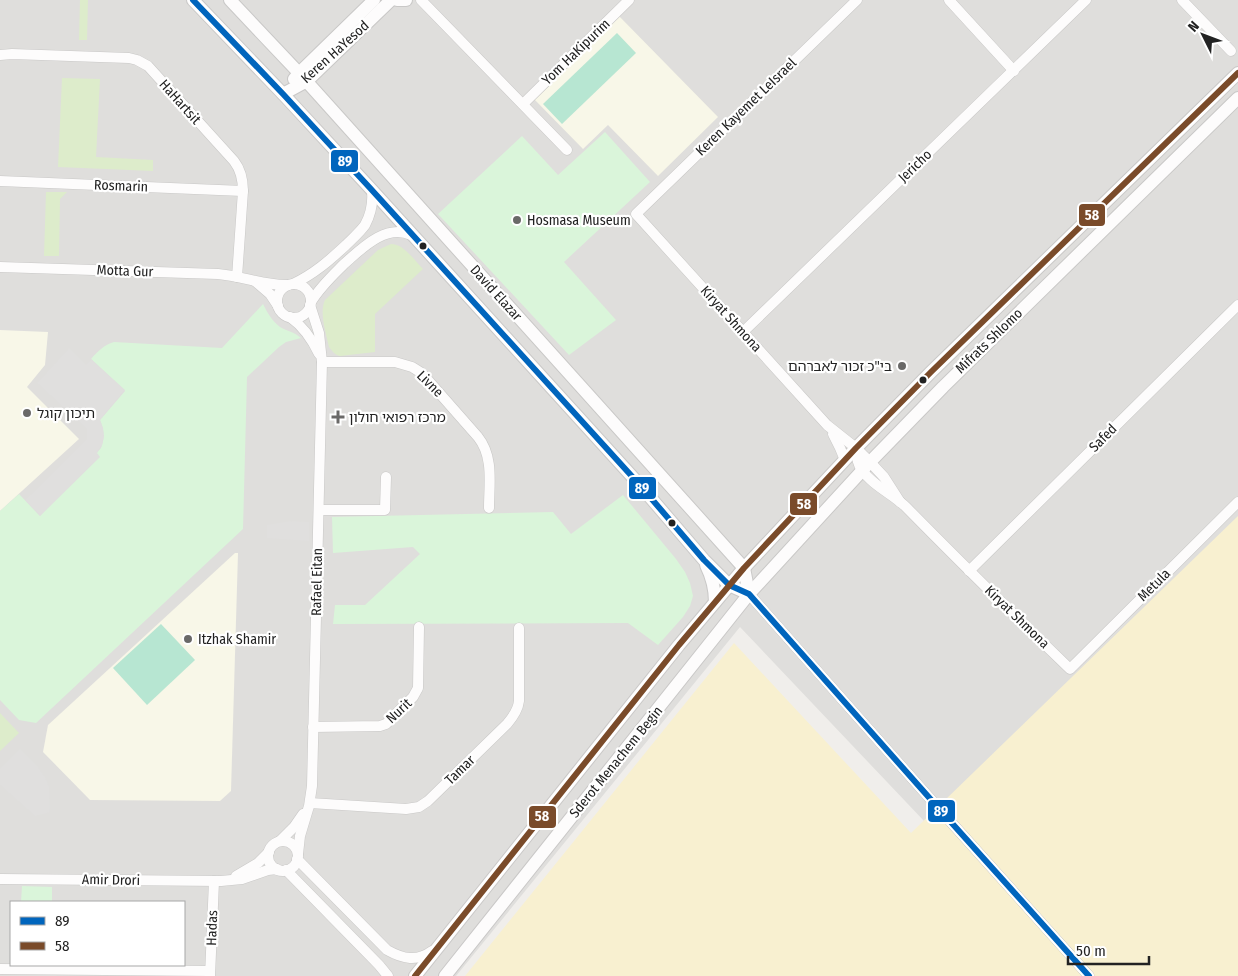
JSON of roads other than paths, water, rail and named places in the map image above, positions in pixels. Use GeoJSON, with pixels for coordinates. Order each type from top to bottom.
{"type":"FeatureCollection","features":[{"type":"Feature","properties":{"kind":"street","name":"David Elazar"},"geometry":{"type":"LineString","coordinates":[[193,0],[372,191],[631,476],[704,560],[729,585],[749,594],[1088,976]]}},
{"type":"Feature","properties":{"kind":"street","name":"David Elazar"},"geometry":{"type":"LineString","coordinates":[[230,0],[303,77],[744,568]]}},
{"type":"Feature","properties":{"kind":"street","name":"Keren HaYesod"},"geometry":{"type":"LineString","coordinates":[[303,77],[374,0]]}},
{"type":"Feature","properties":{"kind":"street","name":"Keren HaYesod"},"geometry":{"type":"LineString","coordinates":[[283,94],[391,0]]}},
{"type":"Feature","properties":{"kind":"street"},"geometry":{"type":"LineString","coordinates":[[397,0],[406,0]]}},
{"type":"Feature","properties":{"kind":"street"},"geometry":{"type":"LineString","coordinates":[[421,0],[567,150]]}},
{"type":"Feature","properties":{"kind":"street","name":"Yom HaKipurim"},"geometry":{"type":"LineString","coordinates":[[523,104],[629,0]]}},
{"type":"Feature","properties":{"kind":"street","name":"Keren Kayemet LeIsrael"},"geometry":{"type":"LineString","coordinates":[[636,214],[857,0]]}},
{"type":"Feature","properties":{"kind":"street"},"geometry":{"type":"LineString","coordinates":[[949,0],[1014,71]]}},
{"type":"Feature","properties":{"kind":"street","name":"Jericho"},"geometry":{"type":"LineString","coordinates":[[743,332],[1086,0]]}},
{"type":"Feature","properties":{"kind":"street"},"geometry":{"type":"LineString","coordinates":[[1182,0],[1232,51]]}},
{"type":"Feature","properties":{"kind":"street","name":"HaHartsit"},"geometry":{"type":"LineString","coordinates":[[0,55],[129,58],[142,62],[150,69],[236,163],[241,174],[243,191],[237,276]]}},
{"type":"Feature","properties":{"kind":"street","name":"Mifrats Shlomo"},"geometry":{"type":"LineString","coordinates":[[729,585],[856,448],[945,358],[1238,73]]}},
{"type":"Feature","properties":{"kind":"street","name":"Mifrats Shlomo"},"geometry":{"type":"LineString","coordinates":[[749,594],[866,466],[942,387],[1238,98]]}},
{"type":"Feature","properties":{"kind":"street","name":"Rosmarin"},"geometry":{"type":"LineString","coordinates":[[0,180],[243,191]]}},
{"type":"Feature","properties":{"kind":"street"},"geometry":{"type":"LineString","coordinates":[[372,191],[371,210],[362,228],[326,264],[311,275],[281,289],[277,299],[278,307],[282,314],[290,317],[302,315],[308,310],[327,281],[374,240],[387,234],[400,232],[412,235]]}},
{"type":"Feature","properties":{"kind":"street","name":"Kiryat Shmona"},"geometry":{"type":"LineString","coordinates":[[636,214],[827,425],[856,448]]}},
{"type":"Feature","properties":{"kind":"street","name":"Motta Gur"},"geometry":{"type":"LineString","coordinates":[[0,267],[214,274],[237,276],[268,283],[291,284]]}},
{"type":"Feature","properties":{"kind":"street","name":"Motta Gur"},"geometry":{"type":"LineString","coordinates":[[250,279],[265,290],[278,307]]}},
{"type":"Feature","properties":{"kind":"street"},"geometry":{"type":"LineString","coordinates":[[291,284],[301,285],[307,290],[310,295],[311,304]]}},
{"type":"Feature","properties":{"kind":"street","name":"Rafael Eitan"},"geometry":{"type":"LineString","coordinates":[[298,856],[302,828],[312,790],[319,510],[322,362],[319,333],[311,304]]}},
{"type":"Feature","properties":{"kind":"street","name":"Safed"},"geometry":{"type":"LineString","coordinates":[[969,571],[1238,305]]}},
{"type":"Feature","properties":{"kind":"street","name":"Rafael Eitan"},"geometry":{"type":"LineString","coordinates":[[290,317],[308,334],[322,362]]}},
{"type":"Feature","properties":{"kind":"street","name":"Livne"},"geometry":{"type":"LineString","coordinates":[[322,362],[395,362],[412,367],[424,375],[484,446],[489,463],[489,508]]}},
{"type":"Feature","properties":{"kind":"street","name":"Kiryat Shmona"},"geometry":{"type":"LineString","coordinates":[[827,425],[845,460]]}},
{"type":"Feature","properties":{"kind":"street"},"geometry":{"type":"LineString","coordinates":[[856,448],[857,458],[866,466]]}},
{"type":"Feature","properties":{"kind":"street","name":"Kiryat Shmona"},"geometry":{"type":"LineString","coordinates":[[866,466],[882,488],[900,502],[1070,669]]}},
{"type":"Feature","properties":{"kind":"street"},"geometry":{"type":"LineString","coordinates":[[319,510],[385,510],[386,477]]}},
{"type":"Feature","properties":{"kind":"street","name":"Metula"},"geometry":{"type":"LineString","coordinates":[[1070,669],[1238,502]]}},
{"type":"Feature","properties":{"kind":"street"},"geometry":{"type":"LineString","coordinates":[[704,560],[712,577],[715,602]]}},
{"type":"Feature","properties":{"kind":"street"},"geometry":{"type":"LineString","coordinates":[[744,568],[749,594]]}},
{"type":"Feature","properties":{"kind":"street","name":"Sderot Menachem Begin"},"geometry":{"type":"LineString","coordinates":[[415,976],[673,652],[729,585]]}},
{"type":"Feature","properties":{"kind":"street","name":"Sderot Menachem Begin"},"geometry":{"type":"LineString","coordinates":[[445,976],[749,594]]}},
{"type":"Feature","properties":{"kind":"street","name":"Nurit"},"geometry":{"type":"LineString","coordinates":[[313,727],[380,726],[386,724],[417,693],[420,628]]}},
{"type":"Feature","properties":{"kind":"street","name":"Tamar"},"geometry":{"type":"LineString","coordinates":[[310,803],[406,809],[419,807],[430,799],[514,715],[518,704],[519,628]]}},
{"type":"Feature","properties":{"kind":"street","name":"Rafael Eitan"},"geometry":{"type":"LineString","coordinates":[[280,841],[294,827],[310,803]]}},
{"type":"Feature","properties":{"kind":"street"},"geometry":{"type":"LineString","coordinates":[[388,976],[379,964],[282,870],[270,863],[268,858],[272,846],[280,841],[287,841],[295,846],[298,856],[387,950],[402,957],[417,958],[428,954],[439,946]]}},
{"type":"Feature","properties":{"kind":"street","name":"Amir Drori"},"geometry":{"type":"LineString","coordinates":[[218,881],[250,869],[269,852]]}},
{"type":"Feature","properties":{"kind":"street"},"geometry":{"type":"LineString","coordinates":[[282,870],[292,867],[298,856]]}},
{"type":"Feature","properties":{"kind":"street","name":"Amir Drori"},"geometry":{"type":"LineString","coordinates":[[0,879],[218,881],[238,880],[268,870],[282,870]]}},
{"type":"Feature","properties":{"kind":"street","name":"Hadas"},"geometry":{"type":"LineString","coordinates":[[210,973],[218,881]]}},
{"type":"Feature","properties":{"kind":"street"},"geometry":{"type":"LineString","coordinates":[[0,969],[210,973]]}},
{"type":"Feature","properties":{"kind":"place","name":"Hosmasa Museum"},"geometry":{"type":"Point","coordinates":[517,220]}},
{"type":"Feature","properties":{"kind":"place","name":"בי\"כ זכור לאברהם"},"geometry":{"type":"Point","coordinates":[902,366]}},
{"type":"Feature","properties":{"kind":"place","name":"תיכון קוגל"},"geometry":{"type":"Point","coordinates":[27,413]}},
{"type":"Feature","properties":{"kind":"place","name":"מרכז רפואי חולון"},"geometry":{"type":"Point","coordinates":[338,417]}},
{"type":"Feature","properties":{"kind":"place","name":"Itzhak Shamir"},"geometry":{"type":"Point","coordinates":[188,639]}}]}
